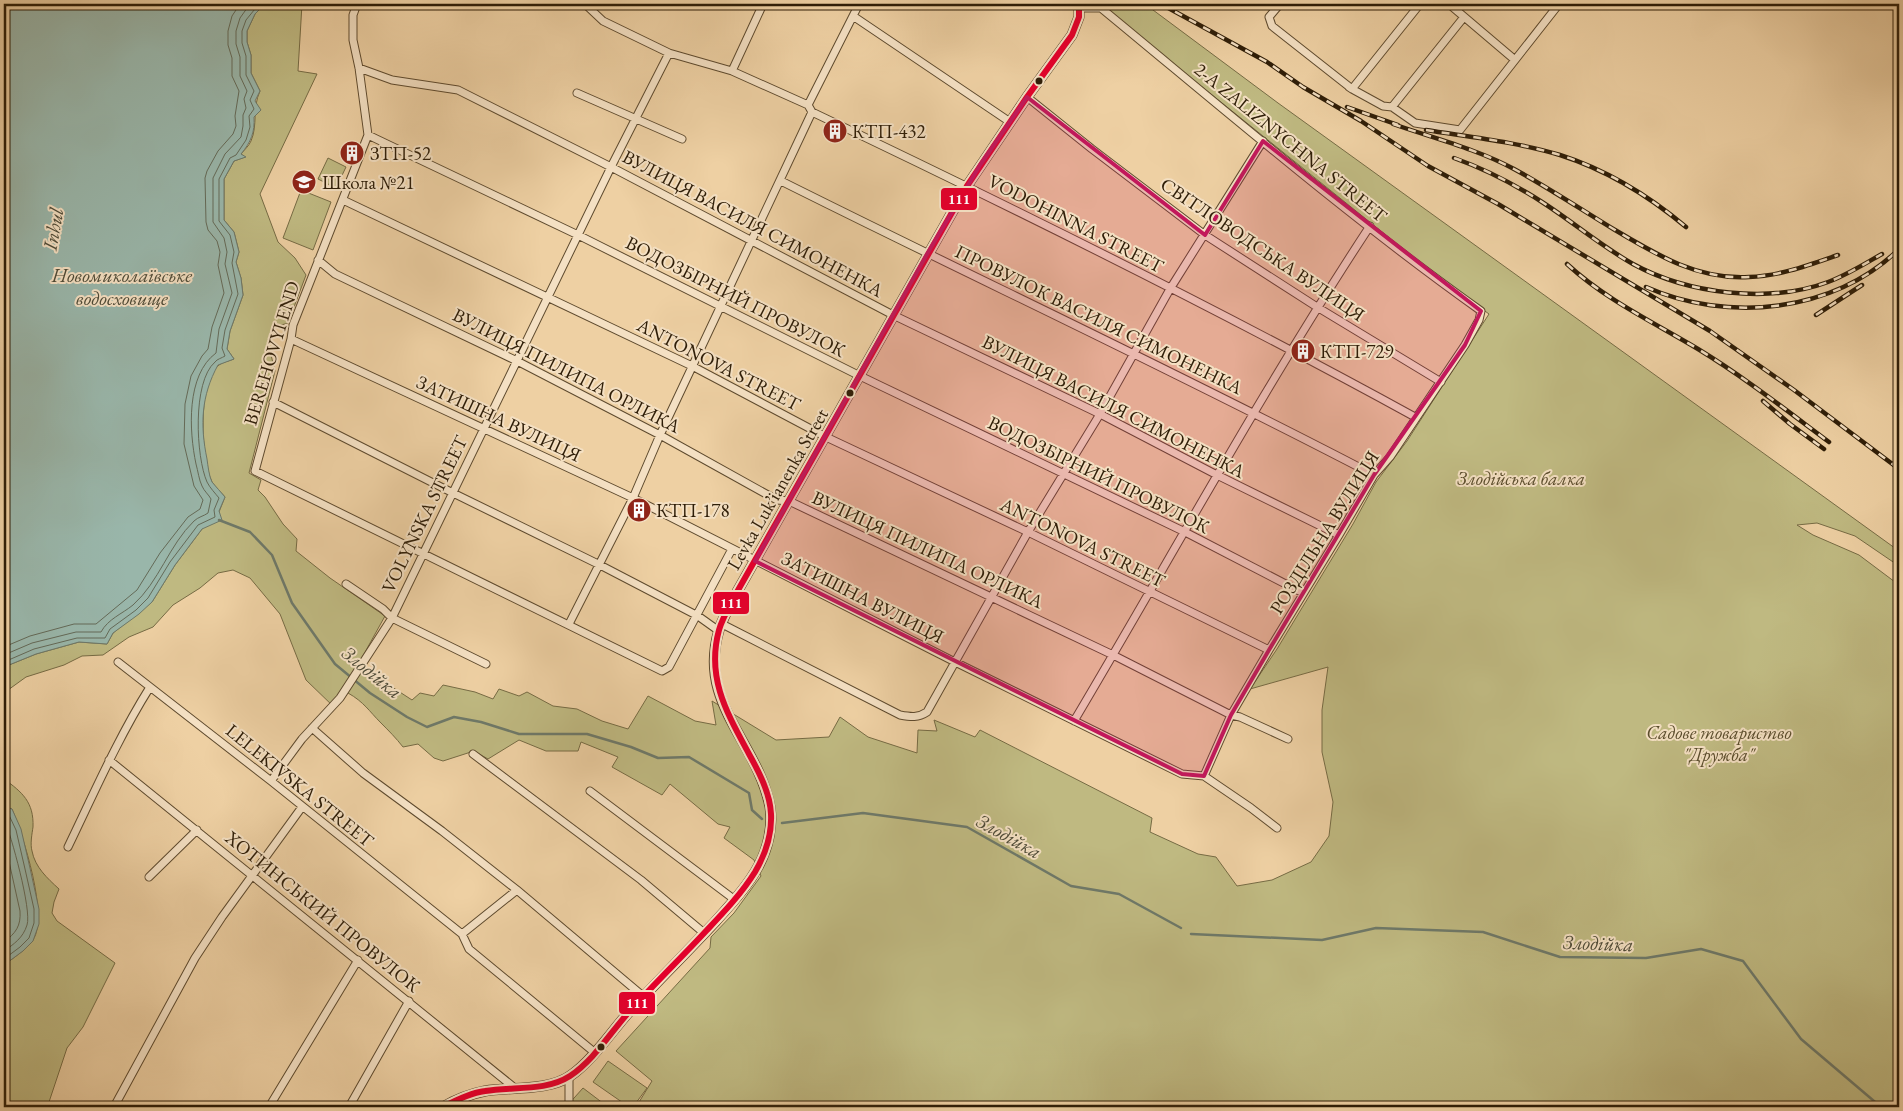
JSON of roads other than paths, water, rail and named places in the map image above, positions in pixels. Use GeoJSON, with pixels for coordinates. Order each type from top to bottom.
{"type":"FeatureCollection","features":[{"type":"Feature","properties":{"kind":"street"},"geometry":{"type":"LineString","coordinates":[[357,4],[353,15],[353,40],[360,68],[368,135]]}},
{"type":"Feature","properties":{"kind":"street"},"geometry":{"type":"LineString","coordinates":[[569,624],[633,498],[660,435],[812,112],[808,105],[732,71],[670,54],[603,21],[584,4]]}},
{"type":"Feature","properties":{"kind":"street"},"geometry":{"type":"LineString","coordinates":[[732,71],[762,4]]}},
{"type":"Feature","properties":{"kind":"street"},"geometry":{"type":"LineString","coordinates":[[808,105],[859,4]]}},
{"type":"Feature","properties":{"kind":"street"},"geometry":{"type":"LineString","coordinates":[[1280,4],[1269,17],[1272,26],[1352,89],[1383,106],[1392,107],[1415,124],[1460,130],[1559,4]]}},
{"type":"Feature","properties":{"kind":"street"},"geometry":{"type":"LineString","coordinates":[[1352,89],[1420,4]]}},
{"type":"Feature","properties":{"kind":"street"},"geometry":{"type":"LineString","coordinates":[[1449,4],[1515,60]]}},
{"type":"Feature","properties":{"kind":"street","name":"2-A ZALIZNYCHNA STREET"},"geometry":{"type":"LineString","coordinates":[[1079,10],[1101,8],[1425,271],[1481,311]]}},
{"type":"Feature","properties":{"kind":"street","name":"Levka Lukʼianenka Street"},"geometry":{"type":"LineString","coordinates":[[569,1078],[734,900],[758,867],[766,852],[770,807],[760,777],[721,702],[714,668],[720,627],[737,592],[826,437],[927,254],[967,186],[1027,97],[1072,35],[1079,10]]}},
{"type":"Feature","properties":{"kind":"street"},"geometry":{"type":"LineString","coordinates":[[853,16],[1010,122]]}},
{"type":"Feature","properties":{"kind":"street"},"geometry":{"type":"LineString","coordinates":[[1392,107],[1464,17]]}},
{"type":"Feature","properties":{"kind":"street","name":"VOLYNSKA STREET"},"geometry":{"type":"LineString","coordinates":[[271,781],[289,755],[340,698],[392,618],[611,167],[670,54]]}},
{"type":"Feature","properties":{"kind":"street","name":"ВУЛИЦЯ ВАСИЛЯ СИМОНЕНКА"},"geometry":{"type":"LineString","coordinates":[[360,68],[392,80],[458,90],[611,167],[893,315],[1100,414],[1217,476],[1340,535]]}},
{"type":"Feature","properties":{"kind":"street"},"geometry":{"type":"LineString","coordinates":[[577,93],[682,139]]}},
{"type":"Feature","properties":{"kind":"street","name":"СВІТЛОВОДСЬКА ВУЛИЦЯ"},"geometry":{"type":"LineString","coordinates":[[1027,97],[1092,149],[1205,234],[1441,382]]}},
{"type":"Feature","properties":{"kind":"street","name":"VODOHINNA STREET"},"geometry":{"type":"LineString","coordinates":[[812,112],[967,186],[1291,349],[1415,417]]}},
{"type":"Feature","properties":{"kind":"street","name":"BEREHOVYI END"},"geometry":{"type":"LineString","coordinates":[[368,135],[293,324],[291,339],[255,471],[424,553]]}},
{"type":"Feature","properties":{"kind":"street","name":"ВОДОЗБІРНИЙ ПРОВУЛОК"},"geometry":{"type":"LineString","coordinates":[[368,135],[578,235],[860,376],[1185,532],[1303,593]]}},
{"type":"Feature","properties":{"kind":"street"},"geometry":{"type":"LineString","coordinates":[[273,402],[720,627],[900,715],[920,716],[927,712],[1028,532],[1100,414],[1170,289],[1263,141]]}},
{"type":"Feature","properties":{"kind":"street","name":"ПРОВУЛОК ВАСИЛЯ СИМОНЕНКА"},"geometry":{"type":"LineString","coordinates":[[781,181],[1253,412],[1374,475]]}},
{"type":"Feature","properties":{"kind":"street","name":"ANTONOVA STREET"},"geometry":{"type":"LineString","coordinates":[[343,200],[692,366],[826,437],[1028,532],[1269,650]]}},
{"type":"Feature","properties":{"kind":"street"},"geometry":{"type":"LineString","coordinates":[[1074,721],[1253,412],[1317,306],[1370,226]]}},
{"type":"Feature","properties":{"kind":"street","name":"ВУЛИЦЯ ПИЛИПА ОРЛИКА"},"geometry":{"type":"LineString","coordinates":[[318,260],[335,274],[517,360],[660,435],[777,500],[789,501],[1113,655],[1231,715],[1240,717],[1288,739]]}},
{"type":"Feature","properties":{"kind":"street","name":"РОЗДІЛЬНА ВУЛИЦЯ"},"geometry":{"type":"LineString","coordinates":[[1204,776],[1231,715],[1269,650],[1340,535],[1374,475],[1390,457],[1415,417],[1441,382],[1479,320],[1481,311]]}},
{"type":"Feature","properties":{"kind":"street","name":"ЗАТИШНА ВУЛИЦЯ"},"geometry":{"type":"LineString","coordinates":[[291,339],[483,430],[633,498],[955,662],[1182,774],[1204,776],[1277,828]]}},
{"type":"Feature","properties":{"kind":"street"},"geometry":{"type":"LineString","coordinates":[[424,553],[662,671],[669,667],[698,616],[732,549]]}},
{"type":"Feature","properties":{"kind":"street"},"geometry":{"type":"LineString","coordinates":[[346,584],[383,609],[392,618],[486,664]]}},
{"type":"Feature","properties":{"kind":"street","name":"LELEKIVSKA STREET"},"geometry":{"type":"LineString","coordinates":[[118,662],[271,781],[462,934],[469,949],[594,1052]]}},
{"type":"Feature","properties":{"kind":"street"},"geometry":{"type":"LineString","coordinates":[[68,847],[109,760],[129,721],[150,687]]}},
{"type":"Feature","properties":{"kind":"street"},"geometry":{"type":"LineString","coordinates":[[312,728],[363,773],[442,831],[517,890],[644,997]]}},
{"type":"Feature","properties":{"kind":"street"},"geometry":{"type":"LineString","coordinates":[[473,754],[640,880],[704,933]]}},
{"type":"Feature","properties":{"kind":"street","name":"ХОТИНСЬКИЙ ПРОВУЛОК"},"geometry":{"type":"LineString","coordinates":[[109,760],[516,1089]]}},
{"type":"Feature","properties":{"kind":"street"},"geometry":{"type":"LineString","coordinates":[[590,791],[734,900]]}},
{"type":"Feature","properties":{"kind":"street"},"geometry":{"type":"LineString","coordinates":[[114,1107],[195,958],[222,917],[302,807]]}},
{"type":"Feature","properties":{"kind":"street"},"geometry":{"type":"LineString","coordinates":[[149,877],[197,830]]}},
{"type":"Feature","properties":{"kind":"street"},"geometry":{"type":"LineString","coordinates":[[462,934],[517,890]]}},
{"type":"Feature","properties":{"kind":"street"},"geometry":{"type":"LineString","coordinates":[[269,1107],[358,960]]}},
{"type":"Feature","properties":{"kind":"street"},"geometry":{"type":"LineString","coordinates":[[349,1107],[409,1001]]}},
{"type":"Feature","properties":{"kind":"street"},"geometry":{"type":"LineString","coordinates":[[443,1107],[457,1099],[486,1091],[516,1089],[559,1082],[569,1078],[569,1107]]}},
{"type":"Feature","properties":{"kind":"water","name":"Новомиколаївське водосховище"},"geometry":{"type":"Polygon","coordinates":[[[4,4],[265,4],[255,14],[247,31],[247,42],[251,55],[251,73],[260,91],[255,101],[261,110],[254,117],[252,137],[241,154],[246,157],[234,161],[224,179],[224,220],[234,232],[239,252],[236,262],[241,278],[243,295],[230,331],[227,349],[234,359],[218,365],[212,377],[205,399],[203,422],[203,434],[210,477],[225,497],[219,511],[222,520],[202,529],[175,565],[152,602],[113,633],[107,644],[79,642],[36,654],[4,667],[4,4]]]}},
{"type":"Feature","properties":{"kind":"water"},"geometry":{"type":"Polygon","coordinates":[[[4,806],[12,809],[21,829],[39,909],[39,924],[33,941],[4,965],[4,806]]]}},
{"type":"Feature","properties":{"kind":"waterway","name":"Злодійка"},"geometry":{"type":"LineString","coordinates":[[219,520],[250,532],[272,555],[292,603],[335,664],[370,693],[407,717],[427,727],[454,717],[481,722],[519,734],[587,734],[631,747],[658,758],[689,757],[749,793],[752,810],[762,819]]}},
{"type":"Feature","properties":{"kind":"waterway","name":"Злодійка"},"geometry":{"type":"LineString","coordinates":[[782,823],[863,813],[967,827],[1071,886],[1119,894],[1181,928]]}},
{"type":"Feature","properties":{"kind":"waterway","name":"Злодійка"},"geometry":{"type":"LineString","coordinates":[[1191,934],[1322,940],[1376,928],[1483,932],[1560,957],[1646,958],[1701,949],[1743,961],[1801,1039],[1881,1107]]}},
{"type":"Feature","properties":{"kind":"railway"},"geometry":{"type":"LineString","coordinates":[[1161,4],[1267,62],[1428,166],[1498,204],[1710,331],[1794,390],[1899,469]]}},
{"type":"Feature","properties":{"kind":"railway"},"geometry":{"type":"LineString","coordinates":[[1347,107],[1398,125]]}},
{"type":"Feature","properties":{"kind":"railway"},"geometry":{"type":"LineString","coordinates":[[1393,124],[1500,162],[1662,257],[1695,270],[1730,277],[1772,275],[1838,255]]}},
{"type":"Feature","properties":{"kind":"railway"},"geometry":{"type":"LineString","coordinates":[[1426,130],[1493,140],[1560,155],[1577,161],[1627,185],[1686,227]]}},
{"type":"Feature","properties":{"kind":"railway"},"geometry":{"type":"LineString","coordinates":[[1454,158],[1488,172],[1521,189],[1633,264],[1678,283],[1703,289],[1755,294],[1805,289],[1835,279],[1882,254]]}},
{"type":"Feature","properties":{"kind":"railway"},"geometry":{"type":"LineString","coordinates":[[1646,287],[1677,298],[1711,305],[1745,308],[1779,306],[1812,299],[1843,287],[1873,270],[1899,249]]}},
{"type":"Feature","properties":{"kind":"railway"},"geometry":{"type":"LineString","coordinates":[[1567,264],[1614,300],[1732,371],[1829,442]]}},
{"type":"Feature","properties":{"kind":"railway"},"geometry":{"type":"LineString","coordinates":[[1816,315],[1862,285]]}},
{"type":"Feature","properties":{"kind":"railway"},"geometry":{"type":"LineString","coordinates":[[1763,401],[1824,449]]}},
{"type":"Feature","properties":{"kind":"place","name":"КТП-432"},"geometry":{"type":"Point","coordinates":[835,131]}},
{"type":"Feature","properties":{"kind":"place","name":"ЗТП-52"},"geometry":{"type":"Point","coordinates":[352,153]}},
{"type":"Feature","properties":{"kind":"place","name":"Школа №21"},"geometry":{"type":"Point","coordinates":[304,182]}},
{"type":"Feature","properties":{"kind":"place","name":"КТП-729"},"geometry":{"type":"Point","coordinates":[1303,351]}},
{"type":"Feature","properties":{"kind":"place","name":"КТП-178"},"geometry":{"type":"Point","coordinates":[639,510]}},
{"type":"Feature","properties":{"kind":"water label","name":"Inhul"},"geometry":{"type":"Point","coordinates":[53,229]}},
{"type":"Feature","properties":{"kind":"park label","name":"Злодійська балка"},"geometry":{"type":"Point","coordinates":[1521,478]}},
{"type":"Feature","properties":{"kind":"park label","name":"Садове товариство \"Дружба\""},"geometry":{"type":"Point","coordinates":[1719,743]}}]}
